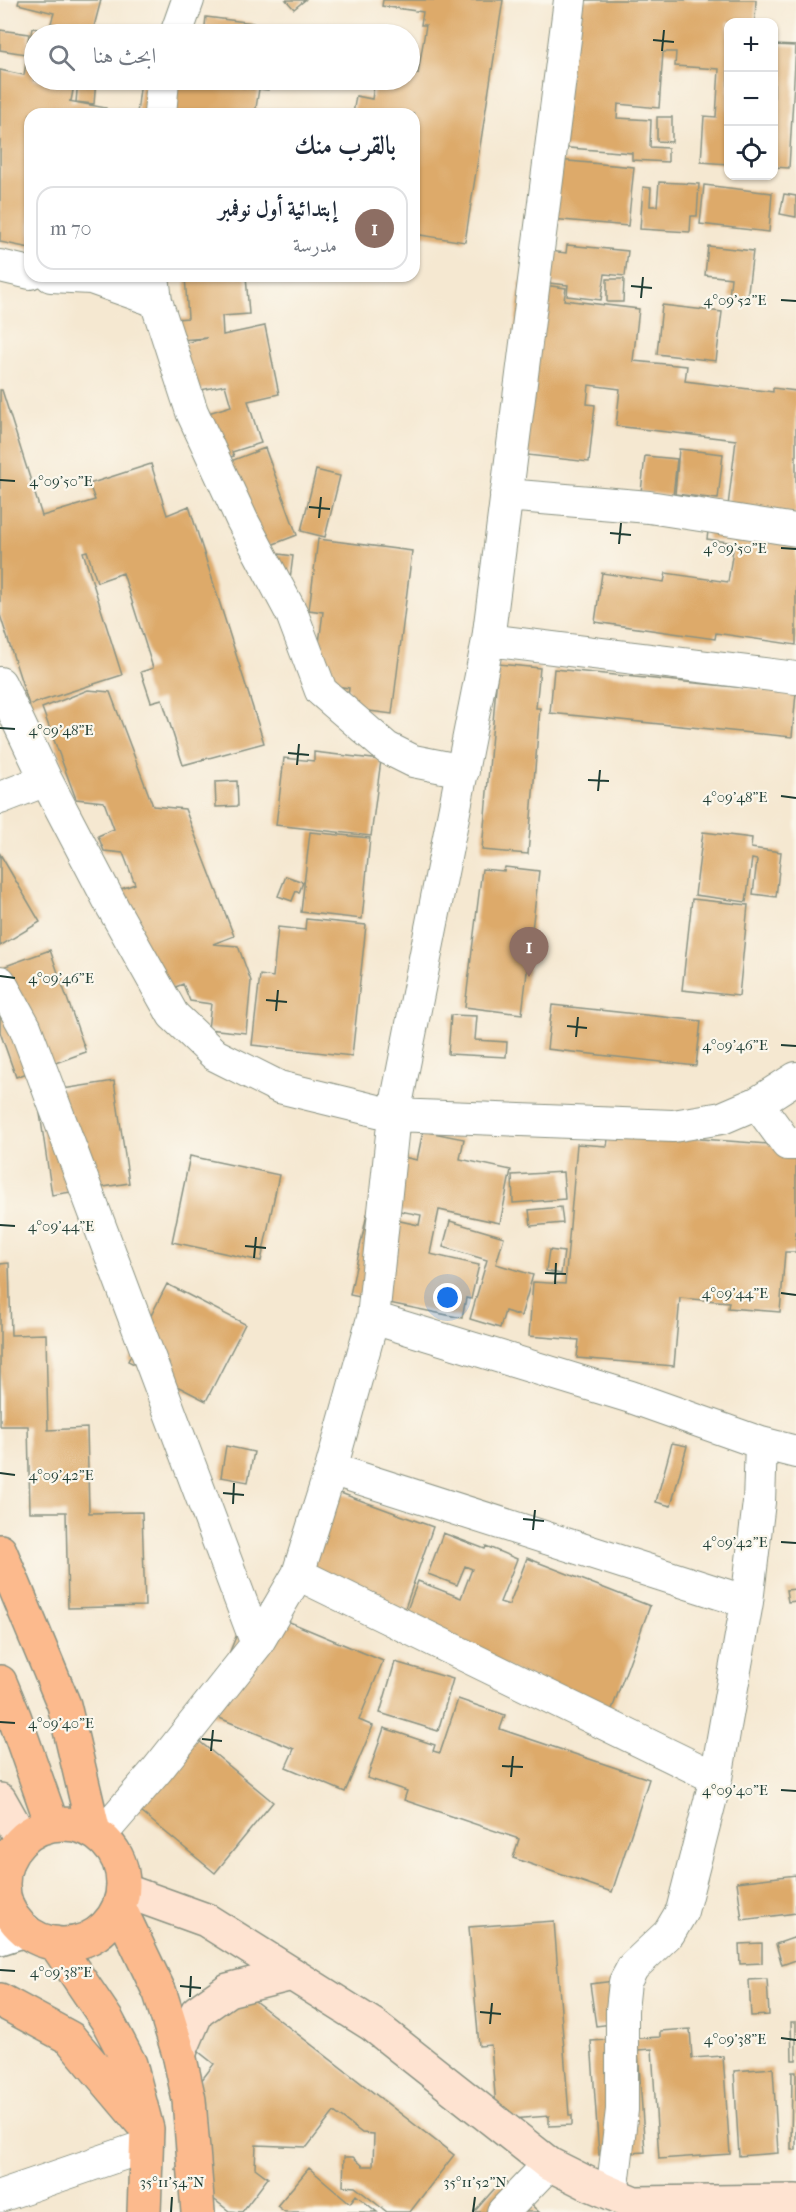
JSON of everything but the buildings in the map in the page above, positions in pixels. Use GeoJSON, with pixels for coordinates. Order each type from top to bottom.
{"type":"FeatureCollection","features":[{"type":"Feature","properties":{"kind":"main road"},"geometry":{"type":"LineString","coordinates":[[0,1551],[64,1706],[97,1834]]}},
{"type":"Feature","properties":{"kind":"main road"},"geometry":{"type":"LineString","coordinates":[[0,1682],[52,1824]]}},
{"type":"Feature","properties":{"kind":"main road"},"geometry":{"type":"LineString","coordinates":[[0,1800],[11,1852]]}},
{"type":"Feature","properties":{"kind":"main road"},"geometry":{"type":"LineString","coordinates":[[67,1823],[81,1826],[97,1834],[111,1846],[123,1875],[121,1899],[108,1923],[93,1936],[75,1943],[56,1943],[12,1934],[13,1918],[6,1903],[3,1887],[4,1870],[11,1852],[36,1830],[52,1824],[67,1823]]}},
{"type":"Feature","properties":{"kind":"main road"},"geometry":{"type":"LineString","coordinates":[[121,1899],[206,1920],[373,2025],[549,2164],[630,2203],[796,2201]]}},
{"type":"Feature","properties":{"kind":"main road"},"geometry":{"type":"LineString","coordinates":[[121,1899],[160,1993],[179,2054],[189,2100],[198,2212]]}},
{"type":"Feature","properties":{"kind":"main road"},"geometry":{"type":"LineString","coordinates":[[56,1943],[107,2020],[130,2064],[146,2137],[144,2212]]}},
{"type":"Feature","properties":{"kind":"main road"},"geometry":{"type":"LineString","coordinates":[[179,2054],[197,2012],[228,1990],[292,1974]]}},
{"type":"Feature","properties":{"kind":"main road"},"geometry":{"type":"LineString","coordinates":[[0,2000],[70,2038],[146,2137]]}},
{"type":"Feature","properties":{"kind":"street"},"geometry":{"type":"LineString","coordinates":[[180,24],[188,0]]}},
{"type":"Feature","properties":{"kind":"street"},"geometry":{"type":"LineString","coordinates":[[97,1834],[157,1770],[256,1644],[298,1574],[331,1469],[373,1318],[394,1114],[488,640],[570,0]]}},
{"type":"Feature","properties":{"kind":"street"},"geometry":{"type":"LineString","coordinates":[[161,108],[162,90]]}},
{"type":"Feature","properties":{"kind":"street"},"geometry":{"type":"LineString","coordinates":[[0,266],[24,272]]}},
{"type":"Feature","properties":{"kind":"street"},"geometry":{"type":"LineString","coordinates":[[114,282],[155,289],[192,412],[242,520],[292,614],[321,691],[387,748],[413,761],[463,771]]}},
{"type":"Feature","properties":{"kind":"street"},"geometry":{"type":"LineString","coordinates":[[506,495],[648,507],[796,530]]}},
{"type":"Feature","properties":{"kind":"street"},"geometry":{"type":"LineString","coordinates":[[488,640],[796,678]]}},
{"type":"Feature","properties":{"kind":"street"},"geometry":{"type":"LineString","coordinates":[[0,683],[46,780],[173,1015],[215,1055],[279,1087],[394,1114],[673,1126],[722,1118],[757,1102],[796,1077]]}},
{"type":"Feature","properties":{"kind":"street"},"geometry":{"type":"LineString","coordinates":[[0,798],[46,780]]}},
{"type":"Feature","properties":{"kind":"street"},"geometry":{"type":"LineString","coordinates":[[0,982],[25,1027],[256,1644]]}},
{"type":"Feature","properties":{"kind":"street"},"geometry":{"type":"LineString","coordinates":[[757,1102],[787,1144],[796,1144]]}},
{"type":"Feature","properties":{"kind":"street"},"geometry":{"type":"LineString","coordinates":[[373,1318],[631,1397],[761,1443],[796,1452]]}},
{"type":"Feature","properties":{"kind":"street"},"geometry":{"type":"LineString","coordinates":[[630,2203],[622,2110],[622,2010],[625,1982],[633,1967],[669,1933],[682,1911],[716,1778],[747,1602],[759,1502],[761,1443]]}},
{"type":"Feature","properties":{"kind":"street"},"geometry":{"type":"LineString","coordinates":[[331,1469],[747,1602]]}},
{"type":"Feature","properties":{"kind":"street"},"geometry":{"type":"LineString","coordinates":[[298,1574],[716,1778]]}},
{"type":"Feature","properties":{"kind":"street"},"geometry":{"type":"LineString","coordinates":[[0,2196],[146,2137]]}},
{"type":"Feature","properties":{"kind":"street"},"geometry":{"type":"LineString","coordinates":[[503,2212],[549,2164]]}},
{"type":"Feature","properties":{"kind":"place","name":"إبتدائية أول نوفمبر"},"geometry":{"type":"Point","coordinates":[529,977]}}]}
